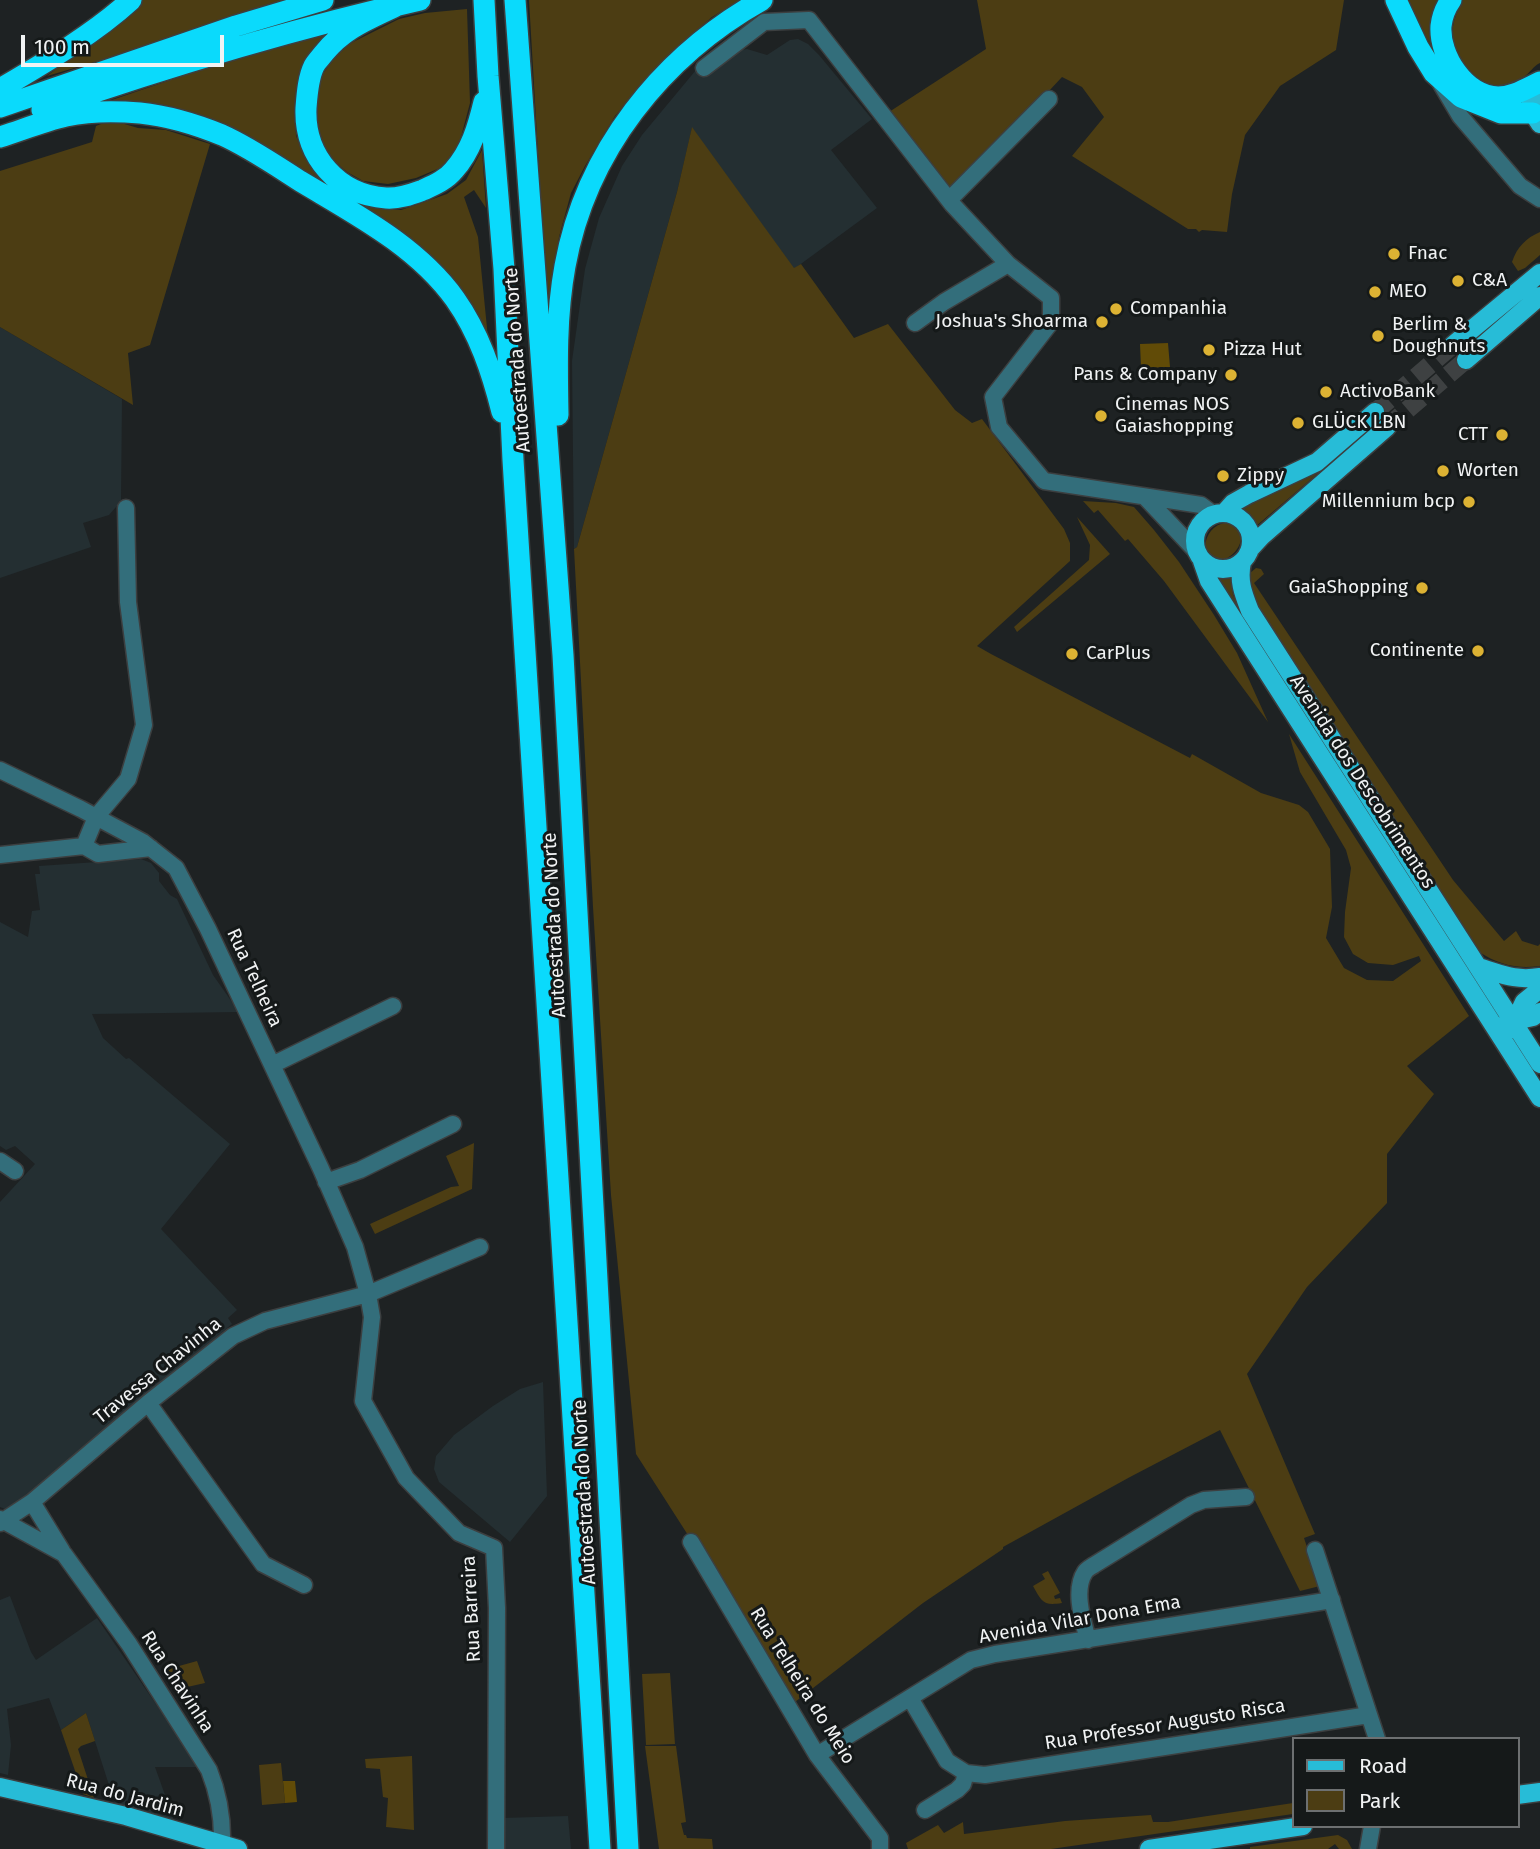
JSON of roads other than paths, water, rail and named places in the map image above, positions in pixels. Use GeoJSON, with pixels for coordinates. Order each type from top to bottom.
{"type":"FeatureCollection","features":[{"type":"Feature","properties":{"kind":"highway"},"geometry":{"type":"LineString","coordinates":[[0,89],[105,21],[131,0]]}},
{"type":"Feature","properties":{"kind":"highway"},"geometry":{"type":"LineString","coordinates":[[0,107],[236,26],[323,0]]}},
{"type":"Feature","properties":{"kind":"highway"},"geometry":{"type":"LineString","coordinates":[[410,2],[350,28],[331,44],[314,66],[307,96],[309,137],[325,168],[352,189],[388,198],[410,195],[437,184],[454,172],[471,146],[478,129],[488,76],[484,0]]}},
{"type":"Feature","properties":{"kind":"highway","name":"Autoestrada do Norte"},"geometry":{"type":"LineString","coordinates":[[515,0],[563,655],[628,1849]]}},
{"type":"Feature","properties":{"kind":"highway"},"geometry":{"type":"LineString","coordinates":[[563,655],[557,341],[565,266],[572,233],[606,154],[635,107],[660,78],[695,46],[762,0]]}},
{"type":"Feature","properties":{"kind":"highway"},"geometry":{"type":"LineString","coordinates":[[1396,0],[1418,47],[1434,73],[1461,97],[1501,113],[1536,118]]}},
{"type":"Feature","properties":{"kind":"highway"},"geometry":{"type":"LineString","coordinates":[[1451,0],[1441,26],[1450,65],[1463,81],[1482,93],[1497,97],[1514,94],[1540,82]]}},
{"type":"Feature","properties":{"kind":"highway"},"geometry":{"type":"LineString","coordinates":[[0,125],[181,64],[339,19],[410,2]]}},
{"type":"Feature","properties":{"kind":"highway","name":"Autoestrada do Norte"},"geometry":{"type":"LineString","coordinates":[[488,76],[504,268],[513,460],[600,1849]]}},
{"type":"Feature","properties":{"kind":"highway"},"geometry":{"type":"LineString","coordinates":[[0,137],[66,116],[113,112],[169,117],[225,136],[364,220],[403,246],[429,269],[455,299],[477,337],[490,369],[513,460]]}},
{"type":"Feature","properties":{"kind":"main road"},"geometry":{"type":"LineString","coordinates":[[1536,118],[1531,102],[1533,91],[1540,82]]}},
{"type":"Feature","properties":{"kind":"main road"},"geometry":{"type":"LineString","coordinates":[[1453,345],[1540,273]]}},
{"type":"Feature","properties":{"kind":"main road"},"geometry":{"type":"LineString","coordinates":[[1466,360],[1540,296]]}},
{"type":"Feature","properties":{"kind":"main road"},"geometry":{"type":"LineString","coordinates":[[1375,412],[1317,462],[1249,494],[1203,520],[1195,536],[1199,556],[1211,567],[1222,570],[1233,568],[1262,536],[1387,426]]}},
{"type":"Feature","properties":{"kind":"main road"},"geometry":{"type":"LineString","coordinates":[[1219,513],[1235,515],[1250,531],[1251,542],[1246,556]]}},
{"type":"Feature","properties":{"kind":"main road","name":"Avenida dos Descobrimentos"},"geometry":{"type":"LineString","coordinates":[[1199,556],[1209,581],[1540,1098]]}},
{"type":"Feature","properties":{"kind":"main road","name":"Avenida dos Descobrimentos"},"geometry":{"type":"LineString","coordinates":[[1246,556],[1239,575],[1250,611],[1540,1064]]}},
{"type":"Feature","properties":{"kind":"main road"},"geometry":{"type":"LineString","coordinates":[[1478,967],[1522,979],[1540,977]]}},
{"type":"Feature","properties":{"kind":"main road"},"geometry":{"type":"LineString","coordinates":[[1505,1045],[1524,1002],[1540,989]]}},
{"type":"Feature","properties":{"kind":"main road"},"geometry":{"type":"LineString","coordinates":[[1492,1024],[1513,1023],[1540,1012]]}},
{"type":"Feature","properties":{"kind":"main road","name":"Rua do Jardim"},"geometry":{"type":"LineString","coordinates":[[0,1787],[126,1816],[230,1847]]}},
{"type":"Feature","properties":{"kind":"main road"},"geometry":{"type":"LineString","coordinates":[[1519,1796],[1540,1792]]}},
{"type":"Feature","properties":{"kind":"main road"},"geometry":{"type":"LineString","coordinates":[[1150,1849],[1292,1828]]}},
{"type":"Feature","properties":{"kind":"street"},"geometry":{"type":"LineString","coordinates":[[704,68],[764,22],[809,20],[949,200],[1008,264],[1051,298],[1051,322],[993,397],[999,427],[1044,481],[1201,505],[1219,513]]}},
{"type":"Feature","properties":{"kind":"street"},"geometry":{"type":"LineString","coordinates":[[1434,73],[1460,116],[1520,186],[1540,199]]}},
{"type":"Feature","properties":{"kind":"street"},"geometry":{"type":"LineString","coordinates":[[949,200],[1049,99]]}},
{"type":"Feature","properties":{"kind":"street"},"geometry":{"type":"LineString","coordinates":[[915,323],[944,302],[1008,264]]}},
{"type":"Feature","properties":{"kind":"street"},"geometry":{"type":"LineString","coordinates":[[1145,497],[1199,556]]}},
{"type":"Feature","properties":{"kind":"street"},"geometry":{"type":"LineString","coordinates":[[84,846],[96,817],[128,779],[144,725],[128,602],[126,508]]}},
{"type":"Feature","properties":{"kind":"street","name":"Rua Telheira"},"geometry":{"type":"LineString","coordinates":[[0,770],[144,842],[176,868],[208,929],[326,1182],[355,1247],[368,1294]]}},
{"type":"Feature","properties":{"kind":"street"},"geometry":{"type":"LineString","coordinates":[[0,855],[84,846],[98,854],[151,848]]}},
{"type":"Feature","properties":{"kind":"street"},"geometry":{"type":"LineString","coordinates":[[272,1065],[393,1006]]}},
{"type":"Feature","properties":{"kind":"street"},"geometry":{"type":"LineString","coordinates":[[326,1182],[360,1170],[453,1124]]}},
{"type":"Feature","properties":{"kind":"street"},"geometry":{"type":"LineString","coordinates":[[0,1161],[15,1171]]}},
{"type":"Feature","properties":{"kind":"street","name":"Travessa Chavinha"},"geometry":{"type":"LineString","coordinates":[[2,1521],[32,1502],[148,1403],[233,1336],[265,1321],[368,1294],[480,1247]]}},
{"type":"Feature","properties":{"kind":"street","name":"Rua Barreira"},"geometry":{"type":"LineString","coordinates":[[368,1294],[372,1317],[363,1401],[406,1478],[459,1533],[494,1548],[497,1608],[495,1849]]}},
{"type":"Feature","properties":{"kind":"street"},"geometry":{"type":"LineString","coordinates":[[148,1403],[262,1564],[304,1585]]}},
{"type":"Feature","properties":{"kind":"street"},"geometry":{"type":"LineString","coordinates":[[1087,1640],[1079,1605],[1080,1587],[1085,1572],[1191,1505],[1215,1498],[1246,1497]]}},
{"type":"Feature","properties":{"kind":"street","name":"Rua Chavinha"},"geometry":{"type":"LineString","coordinates":[[32,1502],[64,1554],[129,1644],[209,1770],[217,1791],[230,1847]]}},
{"type":"Feature","properties":{"kind":"street","name":"Rua Chavinha"},"geometry":{"type":"LineString","coordinates":[[2,1521],[64,1554]]}},
{"type":"Feature","properties":{"kind":"street","name":"Rua Telheira do Meio"},"geometry":{"type":"LineString","coordinates":[[691,1542],[817,1755],[880,1838],[880,1849]]}},
{"type":"Feature","properties":{"kind":"street"},"geometry":{"type":"LineString","coordinates":[[1315,1550],[1376,1737]]}},
{"type":"Feature","properties":{"kind":"street","name":"Avenida Vilar Dona Ema"},"geometry":{"type":"LineString","coordinates":[[817,1755],[971,1660],[1332,1600]]}},
{"type":"Feature","properties":{"kind":"street"},"geometry":{"type":"LineString","coordinates":[[910,1699],[947,1761],[966,1773],[963,1784],[957,1790],[925,1810]]}},
{"type":"Feature","properties":{"kind":"street","name":"Rua Professor Augusto Risca"},"geometry":{"type":"LineString","coordinates":[[966,1773],[985,1775],[1369,1715]]}},
{"type":"Feature","properties":{"kind":"street"},"geometry":{"type":"LineString","coordinates":[[1368,1849],[1372,1828]]}},
{"type":"Feature","properties":{"kind":"tunnel"},"geometry":{"type":"LineString","coordinates":[[1375,412],[1453,345]]}},
{"type":"Feature","properties":{"kind":"tunnel"},"geometry":{"type":"LineString","coordinates":[[1387,427],[1466,360]]}},
{"type":"Feature","properties":{"kind":"place","name":"Fnac"},"geometry":{"type":"Point","coordinates":[1394,254]}},
{"type":"Feature","properties":{"kind":"place","name":"C&A"},"geometry":{"type":"Point","coordinates":[1458,281]}},
{"type":"Feature","properties":{"kind":"place","name":"MEO"},"geometry":{"type":"Point","coordinates":[1375,292]}},
{"type":"Feature","properties":{"kind":"place","name":"Companhia"},"geometry":{"type":"Point","coordinates":[1116,309]}},
{"type":"Feature","properties":{"kind":"place","name":"Joshua's Shoarma"},"geometry":{"type":"Point","coordinates":[1102,322]}},
{"type":"Feature","properties":{"kind":"place","name":"Berlim & Doughnuts"},"geometry":{"type":"Point","coordinates":[1378,336]}},
{"type":"Feature","properties":{"kind":"place","name":"Pizza Hut"},"geometry":{"type":"Point","coordinates":[1209,350]}},
{"type":"Feature","properties":{"kind":"place","name":"Pans & Company"},"geometry":{"type":"Point","coordinates":[1231,375]}},
{"type":"Feature","properties":{"kind":"place","name":"ActivoBank"},"geometry":{"type":"Point","coordinates":[1326,392]}},
{"type":"Feature","properties":{"kind":"place","name":"Cinemas NOS Gaiashopping"},"geometry":{"type":"Point","coordinates":[1101,416]}},
{"type":"Feature","properties":{"kind":"place","name":"GLÜCK LBN"},"geometry":{"type":"Point","coordinates":[1298,423]}},
{"type":"Feature","properties":{"kind":"place","name":"CTT"},"geometry":{"type":"Point","coordinates":[1502,435]}},
{"type":"Feature","properties":{"kind":"place","name":"Worten"},"geometry":{"type":"Point","coordinates":[1443,471]}},
{"type":"Feature","properties":{"kind":"place","name":"Zippy"},"geometry":{"type":"Point","coordinates":[1223,476]}},
{"type":"Feature","properties":{"kind":"place","name":"Millennium bcp"},"geometry":{"type":"Point","coordinates":[1469,502]}},
{"type":"Feature","properties":{"kind":"place","name":"GaiaShopping"},"geometry":{"type":"Point","coordinates":[1422,588]}},
{"type":"Feature","properties":{"kind":"place","name":"Continente"},"geometry":{"type":"Point","coordinates":[1478,651]}},
{"type":"Feature","properties":{"kind":"place","name":"CarPlus"},"geometry":{"type":"Point","coordinates":[1072,654]}}]}
